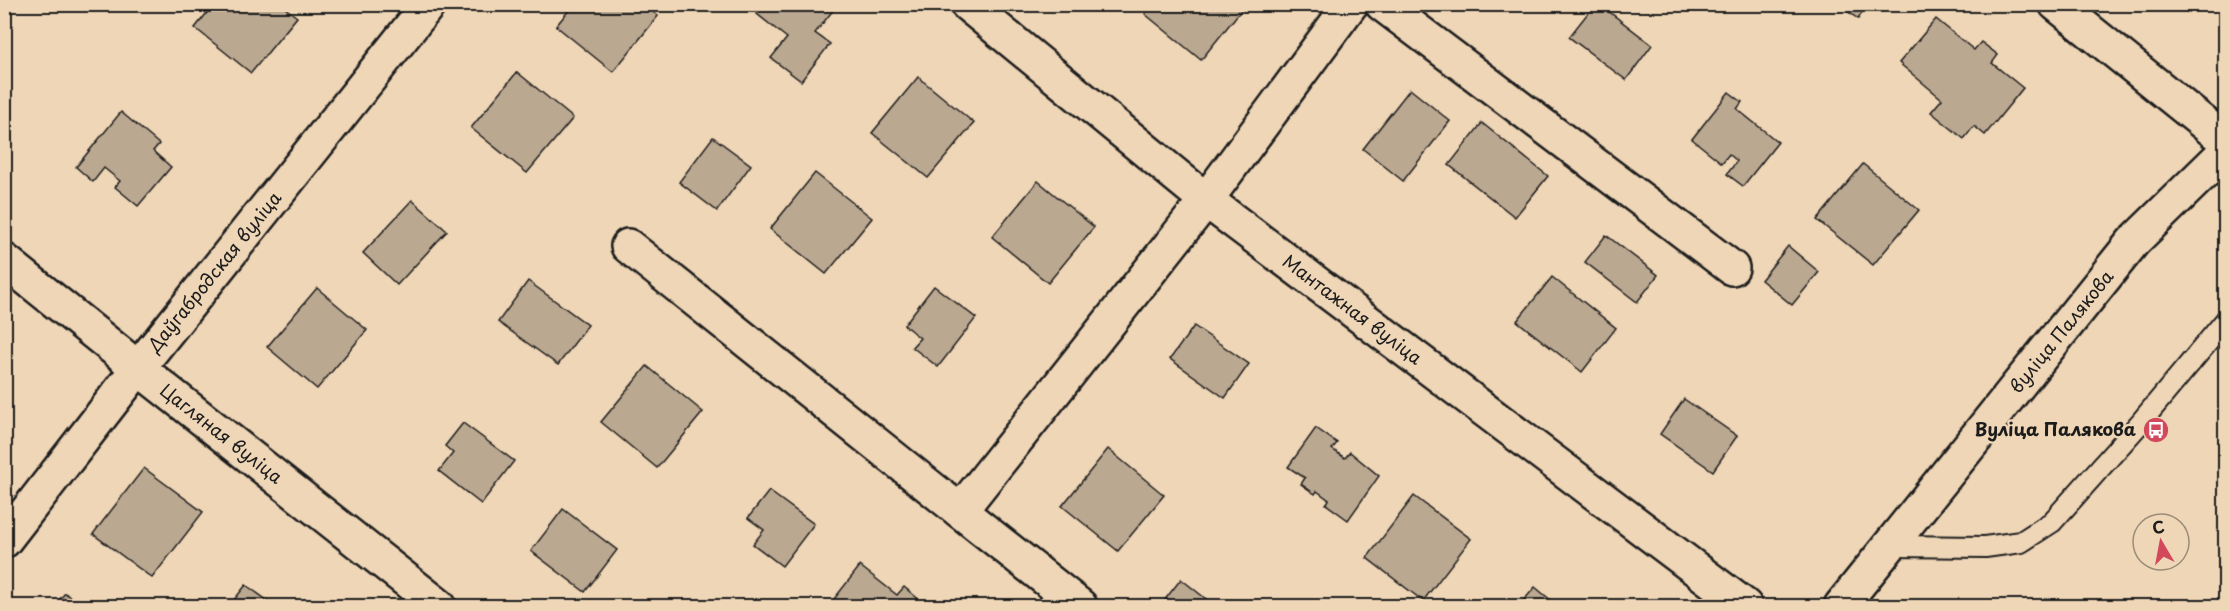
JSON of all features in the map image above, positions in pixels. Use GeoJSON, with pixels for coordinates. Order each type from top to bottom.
{"type":"FeatureCollection","features":[{"type":"Feature","properties":{"kind":"street","name":"Даўгабродская вуліца"},"geometry":{"type":"LineString","coordinates":[[4,541],[138,368],[429,4]]}},
{"type":"Feature","properties":{"kind":"street","name":"Мантажная вуліца"},"geometry":{"type":"LineString","coordinates":[[967,4],[1206,200],[1745,606]]}},
{"type":"Feature","properties":{"kind":"street"},"geometry":{"type":"LineString","coordinates":[[960,511],[1206,200],[1351,4]]}},
{"type":"Feature","properties":{"kind":"street"},"geometry":{"type":"LineString","coordinates":[[1382,4],[1732,268]]}},
{"type":"Feature","properties":{"kind":"street"},"geometry":{"type":"LineString","coordinates":[[2056,4],[2226,141]]}},
{"type":"Feature","properties":{"kind":"street","name":"вуліца Палякова"},"geometry":{"type":"LineString","coordinates":[[1841,606],[2133,243],[2226,151]]}},
{"type":"Feature","properties":{"kind":"street"},"geometry":{"type":"LineString","coordinates":[[628,246],[1080,606]]}},
{"type":"Feature","properties":{"kind":"street","name":"Цагляная вуліца"},"geometry":{"type":"LineString","coordinates":[[4,260],[439,606]]}},
{"type":"Feature","properties":{"kind":"lane"},"geometry":{"type":"LineString","coordinates":[[1891,546],[1985,547],[2021,542],[2052,522],[2141,422],[2226,321]]}},
{"type":"Feature","properties":{"kind":"building"},"geometry":{"type":"Polygon","coordinates":[[[214,4],[280,4],[297,17],[251,73],[195,28],[214,4]]]}},
{"type":"Feature","properties":{"kind":"building"},"geometry":{"type":"Polygon","coordinates":[[[574,4],[644,4],[658,16],[613,72],[556,26],[574,4]]]}},
{"type":"Feature","properties":{"kind":"building"},"geometry":{"type":"Polygon","coordinates":[[[764,4],[838,4],[815,33],[830,44],[801,81],[771,58],[787,38],[757,14],[764,4]]]}},
{"type":"Feature","properties":{"kind":"building"},"geometry":{"type":"Polygon","coordinates":[[[1153,4],[1246,4],[1201,60],[1145,14],[1153,4]]]}},
{"type":"Feature","properties":{"kind":"building"},"geometry":{"type":"Polygon","coordinates":[[[1595,4],[1599,4],[1652,45],[1626,80],[1569,37],[1595,4]]]}},
{"type":"Feature","properties":{"kind":"building"},"geometry":{"type":"Polygon","coordinates":[[[1838,4],[1868,4],[1858,19],[1838,4]]]}},
{"type":"Feature","properties":{"kind":"building"},"geometry":{"type":"Polygon","coordinates":[[[1936,19],[1974,50],[1981,42],[1998,55],[1992,63],[2023,88],[1985,135],[1974,126],[1964,139],[1931,112],[1942,99],[1899,63],[1936,19]]]}},
{"type":"Feature","properties":{"kind":"building"},"geometry":{"type":"Polygon","coordinates":[[[4,52],[11,57],[4,66],[4,52]]]}},
{"type":"Feature","properties":{"kind":"building"},"geometry":{"type":"Polygon","coordinates":[[[517,72],[573,118],[527,173],[471,128],[517,72]]]}},
{"type":"Feature","properties":{"kind":"building"},"geometry":{"type":"Polygon","coordinates":[[[918,77],[974,123],[928,178],[872,133],[918,77]]]}},
{"type":"Feature","properties":{"kind":"building"},"geometry":{"type":"Polygon","coordinates":[[[1410,89],[1450,121],[1403,181],[1363,149],[1410,89]]]}},
{"type":"Feature","properties":{"kind":"building"},"geometry":{"type":"Polygon","coordinates":[[[1729,92],[1742,102],[1737,109],[1778,142],[1743,186],[1727,174],[1737,161],[1729,154],[1722,163],[1692,139],[1729,92]]]}},
{"type":"Feature","properties":{"kind":"building"},"geometry":{"type":"Polygon","coordinates":[[[121,112],[159,144],[153,151],[171,167],[138,206],[115,187],[120,181],[104,168],[93,182],[76,167],[121,112]]]}},
{"type":"Feature","properties":{"kind":"building"},"geometry":{"type":"Polygon","coordinates":[[[1482,123],[1548,176],[1515,217],[1449,165],[1482,123]]]}},
{"type":"Feature","properties":{"kind":"building"},"geometry":{"type":"Polygon","coordinates":[[[713,137],[751,165],[717,211],[679,182],[713,137]]]}},
{"type":"Feature","properties":{"kind":"building"},"geometry":{"type":"Polygon","coordinates":[[[1863,164],[1919,210],[1873,265],[1817,220],[1863,164]]]}},
{"type":"Feature","properties":{"kind":"building"},"geometry":{"type":"Polygon","coordinates":[[[815,173],[872,218],[826,274],[770,229],[815,173]]]}},
{"type":"Feature","properties":{"kind":"building"},"geometry":{"type":"Polygon","coordinates":[[[1038,181],[1094,227],[1048,283],[992,237],[1038,181]]]}},
{"type":"Feature","properties":{"kind":"building"},"geometry":{"type":"Polygon","coordinates":[[[412,200],[447,231],[397,285],[363,253],[412,200]]]}},
{"type":"Feature","properties":{"kind":"building"},"geometry":{"type":"Polygon","coordinates":[[[1606,235],[1658,275],[1637,302],[1585,262],[1606,235]]]}},
{"type":"Feature","properties":{"kind":"building"},"geometry":{"type":"Polygon","coordinates":[[[1788,246],[1819,272],[1792,305],[1761,280],[1788,246]]]}},
{"type":"Feature","properties":{"kind":"building"},"geometry":{"type":"Polygon","coordinates":[[[1552,277],[1616,328],[1582,372],[1517,321],[1552,277]]]}},
{"type":"Feature","properties":{"kind":"building"},"geometry":{"type":"Polygon","coordinates":[[[528,281],[588,325],[558,365],[498,322],[528,281]]]}},
{"type":"Feature","properties":{"kind":"building"},"geometry":{"type":"Polygon","coordinates":[[[934,286],[976,318],[938,367],[912,347],[920,338],[904,325],[934,286]]]}},
{"type":"Feature","properties":{"kind":"building"},"geometry":{"type":"Polygon","coordinates":[[[317,288],[367,330],[317,389],[267,347],[317,288]]]}},
{"type":"Feature","properties":{"kind":"building"},"geometry":{"type":"Polygon","coordinates":[[[1194,326],[1249,364],[1225,398],[1170,359],[1194,326]]]}},
{"type":"Feature","properties":{"kind":"building"},"geometry":{"type":"Polygon","coordinates":[[[647,366],[703,412],[657,468],[601,422],[647,366]]]}},
{"type":"Feature","properties":{"kind":"building"},"geometry":{"type":"Polygon","coordinates":[[[1684,399],[1737,436],[1713,471],[1660,434],[1684,399]]]}},
{"type":"Feature","properties":{"kind":"building"},"geometry":{"type":"Polygon","coordinates":[[[463,423],[514,461],[481,504],[439,471],[453,453],[445,446],[463,423]]]}},
{"type":"Feature","properties":{"kind":"building"},"geometry":{"type":"Polygon","coordinates":[[[1316,428],[1337,443],[1332,449],[1345,458],[1350,452],[1379,476],[1348,520],[1326,504],[1329,500],[1317,491],[1315,494],[1301,484],[1305,478],[1288,467],[1316,428]]]}},
{"type":"Feature","properties":{"kind":"building"},"geometry":{"type":"Polygon","coordinates":[[[1108,449],[1164,495],[1118,551],[1062,506],[1108,449]]]}},
{"type":"Feature","properties":{"kind":"building"},"geometry":{"type":"Polygon","coordinates":[[[144,468],[203,512],[152,578],[93,534],[144,468]]]}},
{"type":"Feature","properties":{"kind":"building"},"geometry":{"type":"Polygon","coordinates":[[[769,491],[814,524],[782,566],[753,544],[764,530],[748,518],[769,491]]]}},
{"type":"Feature","properties":{"kind":"building"},"geometry":{"type":"Polygon","coordinates":[[[1414,496],[1471,539],[1423,601],[1367,558],[1414,496]]]}},
{"type":"Feature","properties":{"kind":"building"},"geometry":{"type":"Polygon","coordinates":[[[563,509],[617,550],[585,592],[531,551],[563,509]]]}},
{"type":"Feature","properties":{"kind":"building"},"geometry":{"type":"Polygon","coordinates":[[[860,566],[897,595],[904,587],[921,601],[917,606],[844,606],[834,599],[860,566]]]}},
{"type":"Feature","properties":{"kind":"building"},"geometry":{"type":"Polygon","coordinates":[[[1181,579],[1215,606],[1160,606],[1181,579]]]}},
{"type":"Feature","properties":{"kind":"building"},"geometry":{"type":"Polygon","coordinates":[[[246,585],[275,606],[229,606],[246,585]]]}},
{"type":"Feature","properties":{"kind":"building"},"geometry":{"type":"Polygon","coordinates":[[[1535,587],[1558,606],[1519,606],[1535,587]]]}},
{"type":"Feature","properties":{"kind":"building"},"geometry":{"type":"Polygon","coordinates":[[[65,593],[83,606],[54,606],[65,593]]]}},
{"type":"Feature","properties":{"kind":"place","name":"Вуліца Палякова"},"geometry":{"type":"Point","coordinates":[2156,430]}}]}
